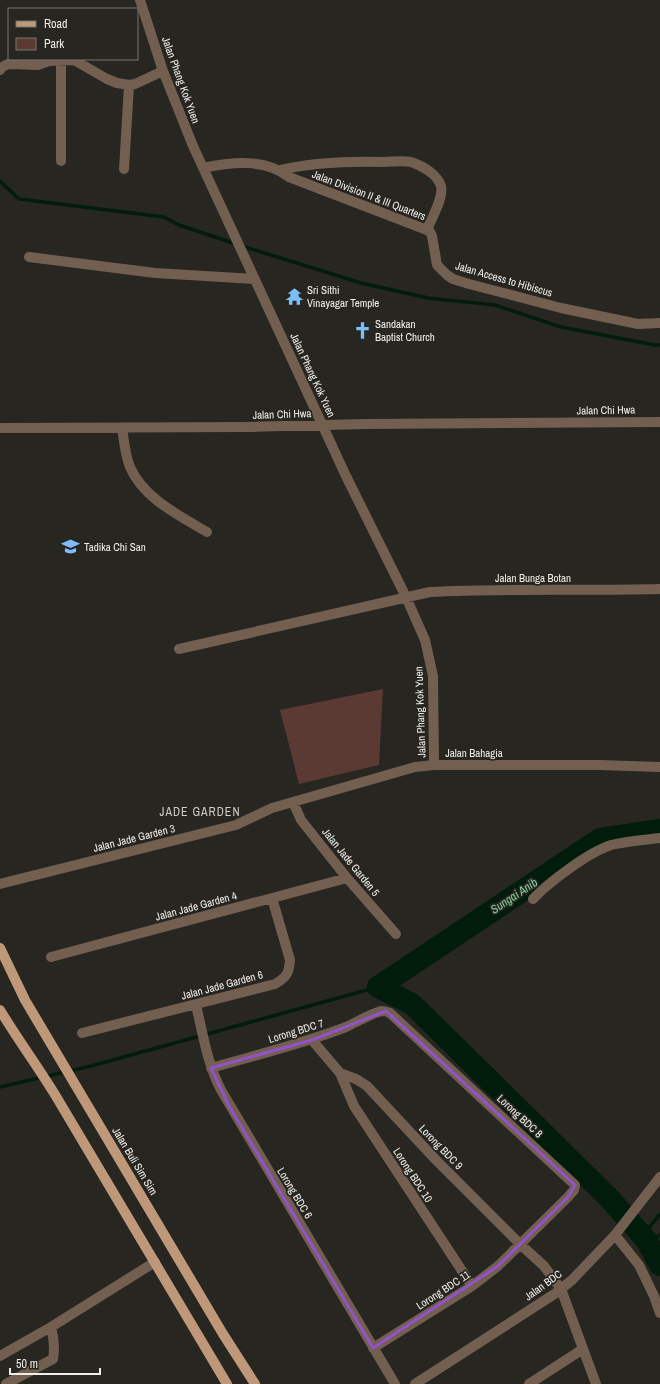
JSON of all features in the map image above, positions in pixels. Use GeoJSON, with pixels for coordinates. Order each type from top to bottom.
{"type":"FeatureCollection","features":[{"type":"Feature","properties":{"kind":"main road","name":"Jalan Buli Sim Sim"},"geometry":{"type":"LineString","coordinates":[[0,948],[25,1000],[255,1384]]}},
{"type":"Feature","properties":{"kind":"main road"},"geometry":{"type":"LineString","coordinates":[[0,1010],[13,1032],[37,1065],[227,1384]]}},
{"type":"Feature","properties":{"kind":"main road"},"geometry":{"type":"LineString","coordinates":[[240,1360],[261,1384]]}},
{"type":"Feature","properties":{"kind":"street","name":"Jalan Phang Kok Yuen"},"geometry":{"type":"LineString","coordinates":[[140,0],[163,71],[203,168],[346,476],[406,597],[425,640],[433,676],[434,765]]}},
{"type":"Feature","properties":{"kind":"street"},"geometry":{"type":"LineString","coordinates":[[60,60],[61,161]]}},
{"type":"Feature","properties":{"kind":"street"},"geometry":{"type":"LineString","coordinates":[[0,70],[8,64],[38,64],[49,61],[74,60],[107,79],[117,83],[129,85],[135,84],[163,71]]}},
{"type":"Feature","properties":{"kind":"street"},"geometry":{"type":"LineString","coordinates":[[124,169],[129,85]]}},
{"type":"Feature","properties":{"kind":"street","name":"Jalan Division II & III Quarters"},"geometry":{"type":"LineString","coordinates":[[203,168],[226,163],[245,163],[280,170],[289,177],[427,230],[440,199],[441,187],[436,176],[425,168],[410,162],[345,161],[313,164],[280,170]]}},
{"type":"Feature","properties":{"kind":"street","name":"Jalan Access to Hibiscus"},"geometry":{"type":"LineString","coordinates":[[427,230],[432,236],[437,265],[447,275],[453,278],[469,284],[561,308],[638,324],[660,323]]}},
{"type":"Feature","properties":{"kind":"street"},"geometry":{"type":"LineString","coordinates":[[29,257],[155,273],[255,279]]}},
{"type":"Feature","properties":{"kind":"street","name":"Jalan Chi Hwa"},"geometry":{"type":"LineString","coordinates":[[0,428],[246,427],[660,422]]}},
{"type":"Feature","properties":{"kind":"street"},"geometry":{"type":"LineString","coordinates":[[122,428],[129,466],[142,487],[179,516],[207,532]]}},
{"type":"Feature","properties":{"kind":"street","name":"Jalan Bunga Botan"},"geometry":{"type":"LineString","coordinates":[[179,649],[430,592],[467,590],[660,589]]}},
{"type":"Feature","properties":{"kind":"street","name":"Jalan Bahagia"},"geometry":{"type":"LineString","coordinates":[[293,802],[415,767],[434,765],[599,765],[660,767]]}},
{"type":"Feature","properties":{"kind":"street","name":"Jalan Jade Garden 5"},"geometry":{"type":"LineString","coordinates":[[293,802],[301,820],[347,878],[396,934]]}},
{"type":"Feature","properties":{"kind":"street","name":"Jalan Jade Garden 3"},"geometry":{"type":"LineString","coordinates":[[0,884],[236,825],[272,808],[293,802]]}},
{"type":"Feature","properties":{"kind":"street"},"geometry":{"type":"LineString","coordinates":[[534,899],[544,888],[602,849],[621,843],[660,838]]}},
{"type":"Feature","properties":{"kind":"street","name":"Jalan Jade Garden 4"},"geometry":{"type":"LineString","coordinates":[[51,957],[347,878]]}},
{"type":"Feature","properties":{"kind":"street","name":"Jalan Jade Garden 6"},"geometry":{"type":"LineString","coordinates":[[82,1033],[275,984],[284,979],[289,970],[290,960],[272,898]]}},
{"type":"Feature","properties":{"kind":"street","name":"Lorong BDC 6"},"geometry":{"type":"LineString","coordinates":[[196,1004],[211,1068],[229,1106],[395,1384]]}},
{"type":"Feature","properties":{"kind":"street","name":"Lorong BDC 7"},"geometry":{"type":"LineString","coordinates":[[211,1068],[312,1040],[382,1011],[386,1011]]}},
{"type":"Feature","properties":{"kind":"street","name":"Lorong BDC 8"},"geometry":{"type":"LineString","coordinates":[[386,1011],[390,1013],[575,1185],[574,1190],[568,1197],[520,1244]]}},
{"type":"Feature","properties":{"kind":"street"},"geometry":{"type":"LineString","coordinates":[[312,1040],[340,1073]]}},
{"type":"Feature","properties":{"kind":"street","name":"Lorong BDC 9"},"geometry":{"type":"LineString","coordinates":[[340,1073],[356,1079],[368,1086],[436,1160],[544,1266],[561,1289],[596,1384]]}},
{"type":"Feature","properties":{"kind":"street","name":"Lorong BDC 10"},"geometry":{"type":"LineString","coordinates":[[340,1073],[354,1106],[472,1286]]}},
{"type":"Feature","properties":{"kind":"street","name":"Jalan BDC"},"geometry":{"type":"LineString","coordinates":[[415,1384],[561,1289],[615,1235],[660,1177]]}},
{"type":"Feature","properties":{"kind":"street"},"geometry":{"type":"LineString","coordinates":[[615,1235],[639,1265],[654,1296],[660,1313]]}},
{"type":"Feature","properties":{"kind":"street","name":"Lorong BDC 11"},"geometry":{"type":"LineString","coordinates":[[373,1348],[472,1286],[498,1266],[520,1244]]}},
{"type":"Feature","properties":{"kind":"street"},"geometry":{"type":"LineString","coordinates":[[0,1356],[51,1327],[155,1262]]}},
{"type":"Feature","properties":{"kind":"street"},"geometry":{"type":"LineString","coordinates":[[6,1384],[53,1359],[54,1341],[51,1327]]}},
{"type":"Feature","properties":{"kind":"street"},"geometry":{"type":"LineString","coordinates":[[529,1384],[583,1349]]}},
{"type":"Feature","properties":{"kind":"highlighted area"},"geometry":{"type":"Polygon","coordinates":[[[386,1011],[575,1185],[568,1197],[498,1266],[373,1348],[229,1106],[211,1068],[312,1040],[386,1011]]]}},
{"type":"Feature","properties":{"kind":"green space"},"geometry":{"type":"Polygon","coordinates":[[[383,689],[379,765],[299,784],[280,710],[383,689]]]}},
{"type":"Feature","properties":{"kind":"waterway"},"geometry":{"type":"LineString","coordinates":[[0,181],[19,199],[164,217],[179,225],[236,244]]}},
{"type":"Feature","properties":{"kind":"waterway"},"geometry":{"type":"LineString","coordinates":[[242,246],[361,283],[428,298],[495,305],[561,327],[660,345]]}},
{"type":"Feature","properties":{"kind":"waterway","name":"Sungai Anib"},"geometry":{"type":"LineString","coordinates":[[378,987],[600,839],[660,830]]}},
{"type":"Feature","properties":{"kind":"waterway"},"geometry":{"type":"LineString","coordinates":[[0,1087],[91,1066],[378,987]]}},
{"type":"Feature","properties":{"kind":"waterway"},"geometry":{"type":"LineString","coordinates":[[378,987],[412,1004],[610,1199],[647,1241],[660,1265]]}},
{"type":"Feature","properties":{"kind":"waterway"},"geometry":{"type":"LineString","coordinates":[[643,1235],[660,1214]]}},
{"type":"Feature","properties":{"kind":"waterway"},"geometry":{"type":"LineString","coordinates":[[647,1241],[660,1235]]}},
{"type":"Feature","properties":{"kind":"place","name":"Sri Sithi Vinayagar Temple"},"geometry":{"type":"Point","coordinates":[294,296]}},
{"type":"Feature","properties":{"kind":"place","name":"Sandakan Baptist Church"},"geometry":{"type":"Point","coordinates":[362,330]}},
{"type":"Feature","properties":{"kind":"place","name":"Tadika Chi San"},"geometry":{"type":"Point","coordinates":[71,547]}},
{"type":"Feature","properties":{"kind":"district","name":"JADE GARDEN"},"geometry":{"type":"Point","coordinates":[200,812]}}]}
